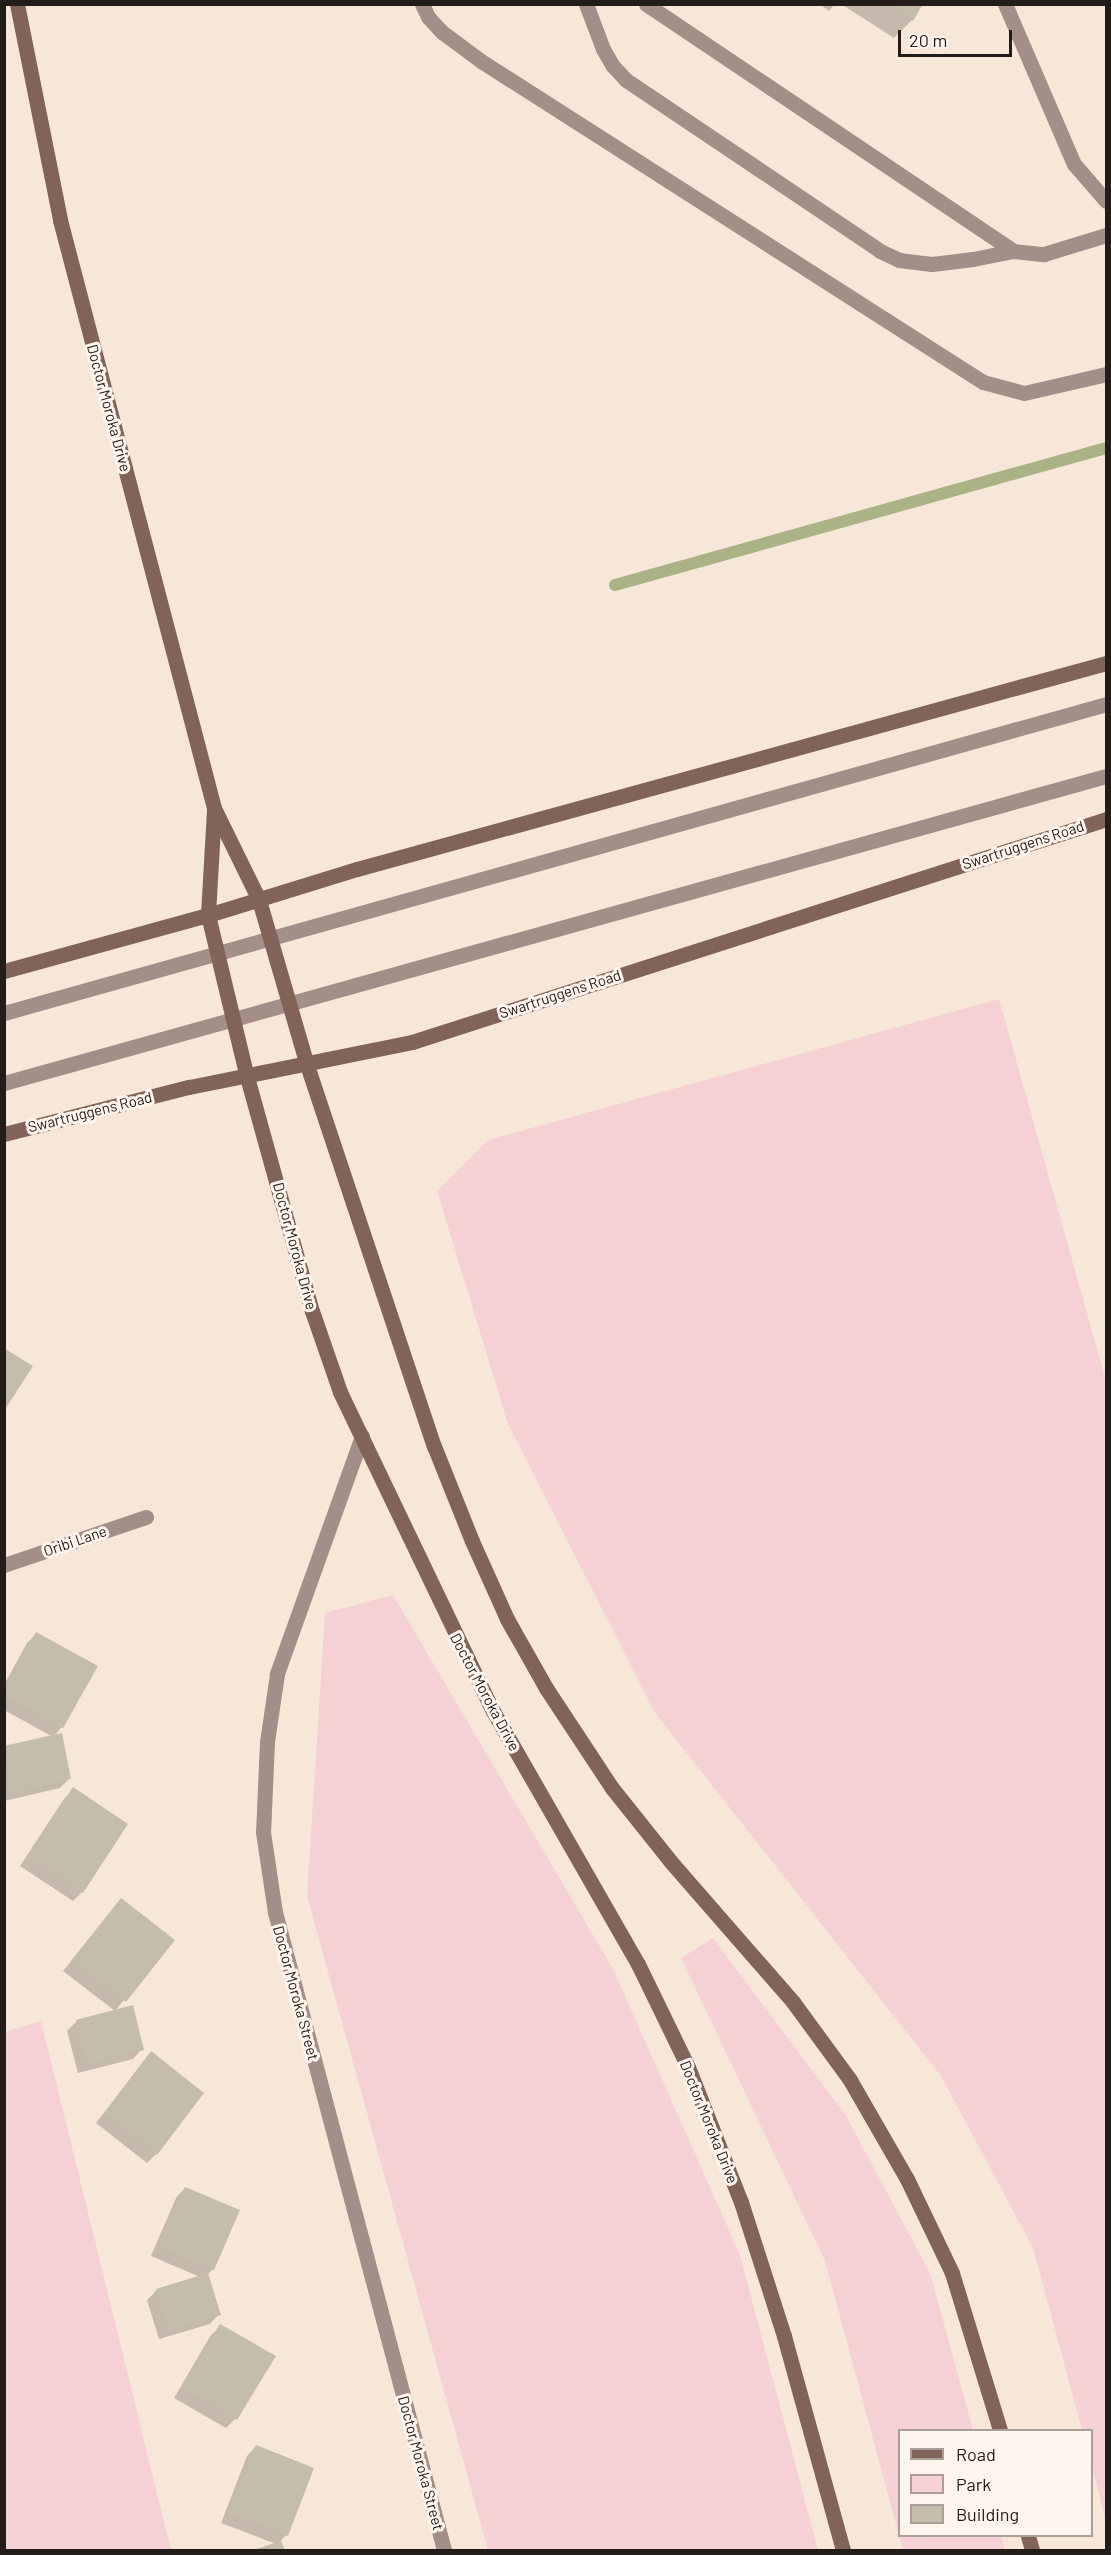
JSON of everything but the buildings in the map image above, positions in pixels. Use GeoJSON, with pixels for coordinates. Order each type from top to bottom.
{"type":"FeatureCollection","features":[{"type":"Feature","properties":{"kind":"main road","name":"Doctor Moroka Drive"},"geometry":{"type":"LineString","coordinates":[[17,4],[60,220],[214,808],[259,900],[307,1065],[434,1446],[472,1541],[507,1619],[546,1688],[612,1788],[672,1862],[793,2002],[850,2080],[907,2179],[952,2273],[999,2429]]}},
{"type":"Feature","properties":{"kind":"main road"},"geometry":{"type":"LineString","coordinates":[[4,971],[208,915],[357,869],[1107,663]]}},
{"type":"Feature","properties":{"kind":"main road","name":"Doctor Moroka Drive"},"geometry":{"type":"LineString","coordinates":[[214,808],[208,915],[247,1077],[312,1311],[340,1392],[493,1711],[638,1964],[688,2067],[741,2202],[784,2336],[843,2550]]}},
{"type":"Feature","properties":{"kind":"main road","name":"Swartruggens Road"},"geometry":{"type":"LineString","coordinates":[[4,1134],[189,1087],[412,1042],[1107,819]]}},
{"type":"Feature","properties":{"kind":"street"},"geometry":{"type":"LineString","coordinates":[[422,4],[428,17],[442,32],[481,61],[983,382],[1024,393],[1107,374]]}},
{"type":"Feature","properties":{"kind":"street"},"geometry":{"type":"LineString","coordinates":[[586,4],[603,49],[613,66],[626,81],[880,251],[899,260],[932,264],[974,260],[1013,251],[1044,254],[1107,235]]}},
{"type":"Feature","properties":{"kind":"street"},"geometry":{"type":"LineString","coordinates":[[646,4],[1013,251]]}},
{"type":"Feature","properties":{"kind":"street"},"geometry":{"type":"LineString","coordinates":[[1005,4],[1074,164],[1086,181],[1107,201]]}},
{"type":"Feature","properties":{"kind":"street"},"geometry":{"type":"LineString","coordinates":[[4,1013],[1107,704]]}},
{"type":"Feature","properties":{"kind":"street"},"geometry":{"type":"LineString","coordinates":[[4,1083],[1107,776]]}},
{"type":"Feature","properties":{"kind":"street","name":"Doctor Moroka Street"},"geometry":{"type":"LineString","coordinates":[[362,1436],[277,1674],[267,1742],[262,1832],[275,1912],[444,2550]]}},
{"type":"Feature","properties":{"kind":"street","name":"Oribi Lane"},"geometry":{"type":"LineString","coordinates":[[4,1565],[146,1517]]}},
{"type":"Feature","properties":{"kind":"green space"},"geometry":{"type":"Polygon","coordinates":[[[999,999],[1106,1381],[1106,2522],[1093,2470],[1093,2429],[1082,2429],[1033,2248],[941,2076],[655,1713],[508,1424],[437,1191],[488,1140],[999,999]]]}},
{"type":"Feature","properties":{"kind":"green space"},"geometry":{"type":"Polygon","coordinates":[[[393,1595],[613,1969],[740,2255],[818,2550],[488,2550],[307,1896],[325,1613],[393,1595]]]}},
{"type":"Feature","properties":{"kind":"green space"},"geometry":{"type":"Polygon","coordinates":[[[713,1938],[845,2114],[930,2273],[973,2429],[898,2429],[898,2531],[825,2261],[681,1958],[713,1938]]]}},
{"type":"Feature","properties":{"kind":"green space"},"geometry":{"type":"Polygon","coordinates":[[[41,2021],[171,2550],[5,2550],[5,2032],[41,2021]]]}},
{"type":"Feature","properties":{"kind":"green space"},"geometry":{"type":"Polygon","coordinates":[[[899,2537],[1001,2537],[1005,2550],[903,2550],[899,2537]]]}},
{"type":"Feature","properties":{"kind":"waterway"},"geometry":{"type":"LineString","coordinates":[[615,585],[1106,448]]}}]}
